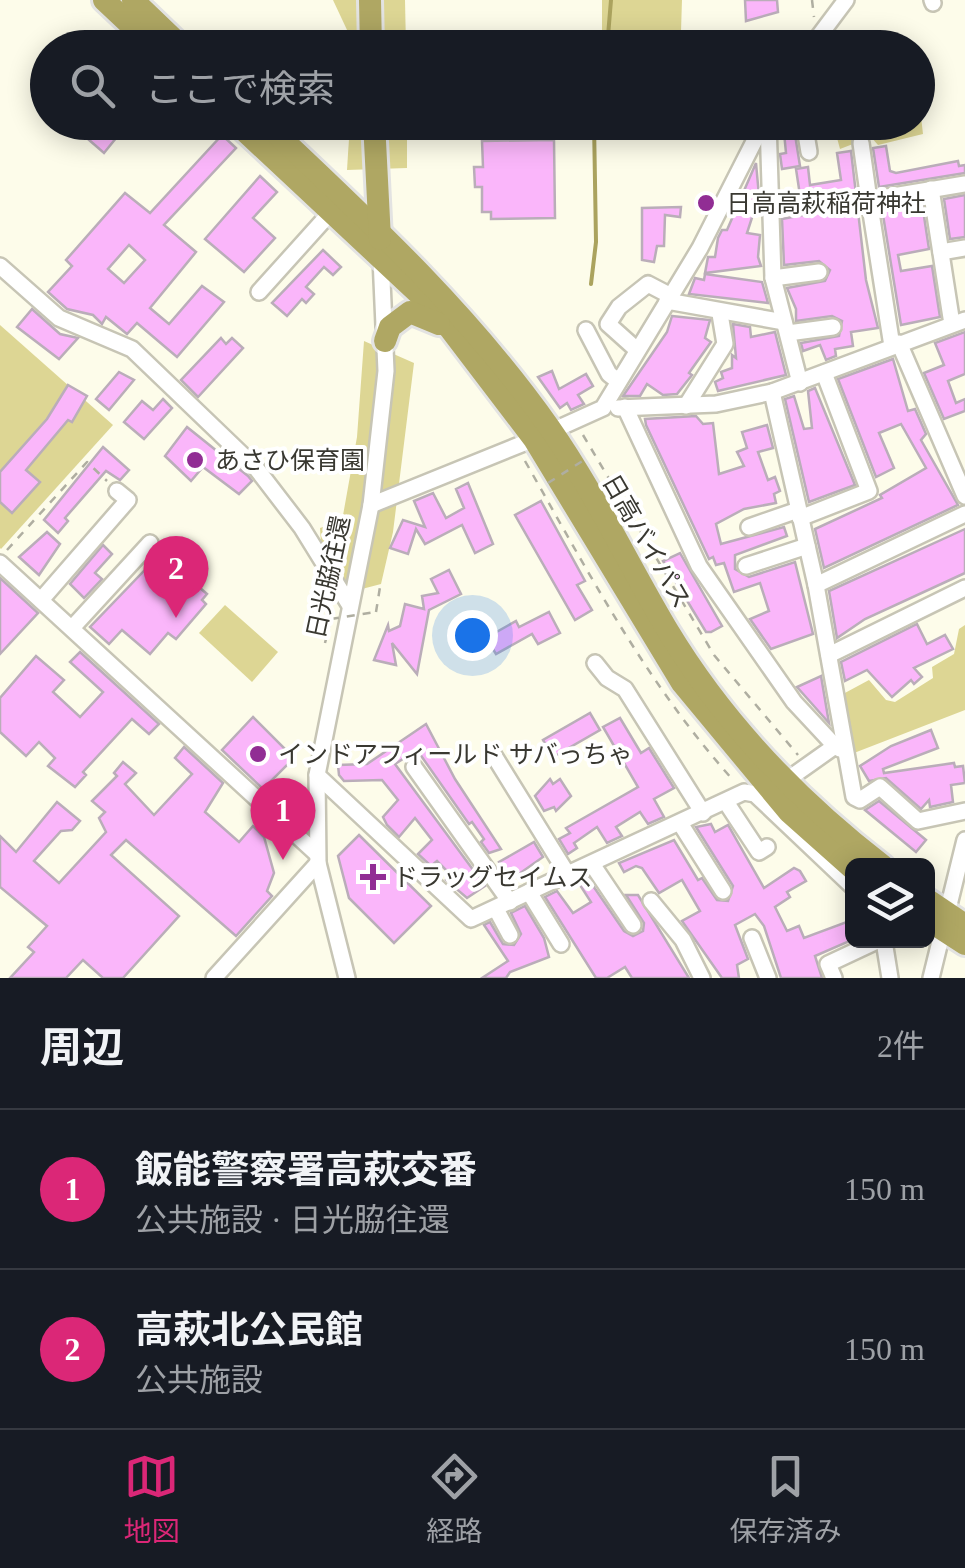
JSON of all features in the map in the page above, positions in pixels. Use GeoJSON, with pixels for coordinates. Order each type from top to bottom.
{"type":"FeatureCollection","features":[{"type":"Feature","properties":{"kind":"highway"},"geometry":{"type":"LineString","coordinates":[[104,0],[135,30]]}},
{"type":"Feature","properties":{"kind":"highway"},"geometry":{"type":"LineString","coordinates":[[133,0],[165,30]]}},
{"type":"Feature","properties":{"kind":"highway"},"geometry":{"type":"LineString","coordinates":[[370,0],[371,30]]}},
{"type":"Feature","properties":{"kind":"highway"},"geometry":{"type":"LineString","coordinates":[[257,140],[332,200]]}},
{"type":"Feature","properties":{"kind":"highway"},"geometry":{"type":"LineString","coordinates":[[280,140],[332,200]]}},
{"type":"Feature","properties":{"kind":"highway","name":"日光脇往還"},"geometry":{"type":"LineString","coordinates":[[374,140],[380,258]]}},
{"type":"Feature","properties":{"kind":"highway"},"geometry":{"type":"LineString","coordinates":[[332,200],[362,185],[375,160]]}},
{"type":"Feature","properties":{"kind":"highway","name":"日高バイパス"},"geometry":{"type":"LineString","coordinates":[[332,200],[380,232],[455,308],[682,683],[790,812],[845,862]]}},
{"type":"Feature","properties":{"kind":"highway","name":"日高バイパス"},"geometry":{"type":"LineString","coordinates":[[332,200],[380,258],[451,330],[534,439],[698,677],[787,780],[873,858]]}},
{"type":"Feature","properties":{"kind":"highway"},"geometry":{"type":"LineString","coordinates":[[386,342],[398,318],[410,312],[451,330]]}},
{"type":"Feature","properties":{"kind":"highway"},"geometry":{"type":"LineString","coordinates":[[947,923],[965,944]]}},
{"type":"Feature","properties":{"kind":"street"},"geometry":{"type":"LineString","coordinates":[[824,30],[846,0]]}},
{"type":"Feature","properties":{"kind":"street"},"geometry":{"type":"LineString","coordinates":[[603,408],[756,140]]}},
{"type":"Feature","properties":{"kind":"street"},"geometry":{"type":"LineString","coordinates":[[767,140],[774,278],[800,382]]}},
{"type":"Feature","properties":{"kind":"street"},"geometry":{"type":"LineString","coordinates":[[807,140],[809,152]]}},
{"type":"Feature","properties":{"kind":"street"},"geometry":{"type":"LineString","coordinates":[[860,142],[896,344],[965,496]]}},
{"type":"Feature","properties":{"kind":"street"},"geometry":{"type":"LineString","coordinates":[[868,200],[965,184]]}},
{"type":"Feature","properties":{"kind":"street"},"geometry":{"type":"LineString","coordinates":[[372,504],[603,408],[686,406],[772,392],[958,322],[941,252],[932,189]]}},
{"type":"Feature","properties":{"kind":"street"},"geometry":{"type":"LineString","coordinates":[[259,292],[332,200]]}},
{"type":"Feature","properties":{"kind":"street"},"geometry":{"type":"LineString","coordinates":[[941,252],[965,248]]}},
{"type":"Feature","properties":{"kind":"street","name":"日光脇往還"},"geometry":{"type":"LineString","coordinates":[[348,978],[318,858],[318,774],[372,504],[386,342],[380,258]]}},
{"type":"Feature","properties":{"kind":"street"},"geometry":{"type":"LineString","coordinates":[[0,266],[59,318],[132,349],[228,441],[302,528],[350,604]]}},
{"type":"Feature","properties":{"kind":"street"},"geometry":{"type":"LineString","coordinates":[[774,278],[818,272]]}},
{"type":"Feature","properties":{"kind":"street"},"geometry":{"type":"LineString","coordinates":[[637,350],[610,330],[608,324],[619,306],[648,284],[669,298],[720,314],[786,328],[832,327]]}},
{"type":"Feature","properties":{"kind":"street"},"geometry":{"type":"LineString","coordinates":[[686,406],[725,344],[720,314]]}},
{"type":"Feature","properties":{"kind":"street"},"geometry":{"type":"LineString","coordinates":[[586,330],[609,374],[618,381]]}},
{"type":"Feature","properties":{"kind":"street"},"geometry":{"type":"LineString","coordinates":[[749,527],[869,491],[824,373]]}},
{"type":"Feature","properties":{"kind":"street"},"geometry":{"type":"LineString","coordinates":[[772,392],[830,654],[841,750],[854,797],[860,800],[880,787],[918,820],[965,811]]}},
{"type":"Feature","properties":{"kind":"street"},"geometry":{"type":"LineString","coordinates":[[625,408],[699,566],[794,702],[841,750]]}},
{"type":"Feature","properties":{"kind":"street"},"geometry":{"type":"LineString","coordinates":[[41,600],[128,500],[118,491]]}},
{"type":"Feature","properties":{"kind":"street"},"geometry":{"type":"LineString","coordinates":[[816,585],[965,514]]}},
{"type":"Feature","properties":{"kind":"street"},"geometry":{"type":"LineString","coordinates":[[72,628],[150,543]]}},
{"type":"Feature","properties":{"kind":"street"},"geometry":{"type":"LineString","coordinates":[[746,566],[807,546]]}},
{"type":"Feature","properties":{"kind":"street"},"geometry":{"type":"LineString","coordinates":[[2,559],[318,858],[214,978]]}},
{"type":"Feature","properties":{"kind":"street"},"geometry":{"type":"LineString","coordinates":[[830,654],[965,588]]}},
{"type":"Feature","properties":{"kind":"street"},"geometry":{"type":"LineString","coordinates":[[595,663],[606,678],[625,689],[702,813]]}},
{"type":"Feature","properties":{"kind":"street"},"geometry":{"type":"LineString","coordinates":[[787,780],[806,764],[841,750]]}},
{"type":"Feature","properties":{"kind":"street"},"geometry":{"type":"LineString","coordinates":[[493,754],[568,875]]}},
{"type":"Feature","properties":{"kind":"street"},"geometry":{"type":"LineString","coordinates":[[414,767],[503,905],[510,935]]}},
{"type":"Feature","properties":{"kind":"street"},"geometry":{"type":"LineString","coordinates":[[318,774],[471,919],[744,792],[755,794],[845,879]]}},
{"type":"Feature","properties":{"kind":"street"},"geometry":{"type":"LineString","coordinates":[[726,802],[759,852],[768,847]]}},
{"type":"Feature","properties":{"kind":"street"},"geometry":{"type":"LineString","coordinates":[[680,823],[724,892]]}},
{"type":"Feature","properties":{"kind":"street"},"geometry":{"type":"LineString","coordinates":[[932,978],[965,840]]}},
{"type":"Feature","properties":{"kind":"street"},"geometry":{"type":"LineString","coordinates":[[592,864],[633,925]]}},
{"type":"Feature","properties":{"kind":"street"},"geometry":{"type":"LineString","coordinates":[[529,892],[561,944]]}},
{"type":"Feature","properties":{"kind":"street"},"geometry":{"type":"LineString","coordinates":[[651,901],[683,940],[702,978]]}},
{"type":"Feature","properties":{"kind":"street"},"geometry":{"type":"LineString","coordinates":[[752,938],[768,978]]}},
{"type":"Feature","properties":{"kind":"street"},"geometry":{"type":"LineString","coordinates":[[834,978],[828,964],[863,948]]}},
{"type":"Feature","properties":{"kind":"street"},"geometry":{"type":"LineString","coordinates":[[883,948],[890,978]]}},
{"type":"Feature","properties":{"kind":"path"},"geometry":{"type":"LineString","coordinates":[[575,422],[714,655],[806,764]]}},
{"type":"Feature","properties":{"kind":"path"},"geometry":{"type":"LineString","coordinates":[[534,439],[636,657],[688,730],[744,792]]}},
{"type":"Feature","properties":{"kind":"path"},"geometry":{"type":"LineString","coordinates":[[548,482],[584,460]]}},
{"type":"Feature","properties":{"kind":"path"},"geometry":{"type":"LineString","coordinates":[[2,559],[87,462],[118,491]]}},
{"type":"Feature","properties":{"kind":"path"},"geometry":{"type":"LineString","coordinates":[[325,643],[332,619],[376,612],[380,587]]}},
{"type":"Feature","properties":{"kind":"shaded area"},"geometry":{"type":"Polygon","coordinates":[[[333,0],[405,0],[406,30],[347,30],[333,0]]]}},
{"type":"Feature","properties":{"kind":"shaded area"},"geometry":{"type":"Polygon","coordinates":[[[602,0],[682,0],[681,30],[602,30],[602,0]]]}},
{"type":"Feature","properties":{"kind":"shaded area"},"geometry":{"type":"Polygon","coordinates":[[[349,140],[407,140],[407,168],[347,170],[349,140]]]}},
{"type":"Feature","properties":{"kind":"shaded area"},"geometry":{"type":"Polygon","coordinates":[[[838,140],[863,140],[840,149],[838,140]]]}},
{"type":"Feature","properties":{"kind":"shaded area"},"geometry":{"type":"Polygon","coordinates":[[[0,325],[113,425],[1,549],[0,548],[0,325]]]}},
{"type":"Feature","properties":{"kind":"shaded area"},"geometry":{"type":"Polygon","coordinates":[[[364,341],[414,363],[393,532],[381,584],[316,601],[334,560],[321,543],[320,528],[342,521],[357,437],[364,341]]]}},
{"type":"Feature","properties":{"kind":"shaded area"},"geometry":{"type":"Polygon","coordinates":[[[225,605],[278,652],[252,682],[199,633],[225,605]]]}},
{"type":"Feature","properties":{"kind":"shaded area"},"geometry":{"type":"Polygon","coordinates":[[[965,625],[965,710],[854,753],[843,694],[869,680],[886,700],[895,702],[933,678],[932,667],[954,654],[959,629],[965,625]]]}},
{"type":"Feature","properties":{"kind":"building"},"geometry":{"type":"Polygon","coordinates":[[[745,0],[777,0],[778,12],[746,21],[745,0]]]}},
{"type":"Feature","properties":{"kind":"building"},"geometry":{"type":"Polygon","coordinates":[[[89,140],[114,140],[104,153],[89,140]]]}},
{"type":"Feature","properties":{"kind":"building"},"geometry":{"type":"Polygon","coordinates":[[[217,140],[227,140],[236,148],[164,225],[196,252],[150,308],[169,324],[202,286],[224,302],[177,357],[137,323],[127,334],[106,317],[102,324],[93,315],[67,309],[48,292],[72,266],[66,260],[125,193],[150,213],[217,140]],[[129,245],[108,269],[124,283],[145,260],[129,245]]]}},
{"type":"Feature","properties":{"kind":"building"},"geometry":{"type":"Polygon","coordinates":[[[554,140],[555,218],[491,219],[491,212],[482,212],[482,187],[475,187],[474,167],[483,167],[482,141],[554,140]]]}},
{"type":"Feature","properties":{"kind":"building"},"geometry":{"type":"Polygon","coordinates":[[[785,140],[796,140],[800,166],[782,169],[780,154],[786,153],[785,140]]]}},
{"type":"Feature","properties":{"kind":"building"},"geometry":{"type":"Polygon","coordinates":[[[886,146],[890,171],[958,161],[959,166],[965,165],[965,173],[879,187],[873,148],[886,146]]]}},
{"type":"Feature","properties":{"kind":"building"},"geometry":{"type":"Polygon","coordinates":[[[851,151],[866,280],[878,328],[851,332],[853,346],[835,349],[836,356],[826,360],[820,345],[803,351],[801,343],[839,336],[842,321],[832,316],[796,321],[796,309],[787,288],[825,281],[830,270],[819,261],[784,265],[782,219],[803,215],[796,169],[808,167],[810,185],[841,180],[837,153],[851,151]]]}},
{"type":"Feature","properties":{"kind":"building"},"geometry":{"type":"Polygon","coordinates":[[[756,163],[759,196],[747,233],[760,235],[761,266],[705,273],[708,257],[715,257],[718,238],[722,230],[727,230],[756,163]]]}},
{"type":"Feature","properties":{"kind":"building"},"geometry":{"type":"Polygon","coordinates":[[[260,176],[277,192],[253,218],[275,238],[244,272],[205,239],[260,176]]]}},
{"type":"Feature","properties":{"kind":"building"},"geometry":{"type":"Polygon","coordinates":[[[965,195],[965,237],[950,239],[944,199],[965,195]]]}},
{"type":"Feature","properties":{"kind":"building"},"geometry":{"type":"Polygon","coordinates":[[[922,203],[929,249],[898,255],[901,271],[932,266],[940,317],[901,325],[882,209],[922,203]]]}},
{"type":"Feature","properties":{"kind":"building"},"geometry":{"type":"Polygon","coordinates":[[[681,207],[680,217],[665,215],[664,246],[657,246],[654,262],[642,260],[642,208],[681,207]]]}},
{"type":"Feature","properties":{"kind":"building"},"geometry":{"type":"Polygon","coordinates":[[[323,250],[341,267],[333,275],[324,267],[306,287],[314,294],[306,303],[302,299],[287,316],[272,303],[323,250]]]}},
{"type":"Feature","properties":{"kind":"building"},"geometry":{"type":"Polygon","coordinates":[[[705,274],[762,282],[768,303],[689,294],[695,278],[704,280],[705,274]]]}},
{"type":"Feature","properties":{"kind":"building"},"geometry":{"type":"Polygon","coordinates":[[[32,309],[60,334],[78,338],[59,359],[17,327],[32,309]]]}},
{"type":"Feature","properties":{"kind":"building"},"geometry":{"type":"Polygon","coordinates":[[[672,316],[710,320],[705,338],[711,342],[689,373],[692,375],[677,394],[663,395],[647,384],[640,396],[623,396],[667,332],[672,316]]]}},
{"type":"Feature","properties":{"kind":"building"},"geometry":{"type":"Polygon","coordinates":[[[733,324],[750,327],[751,337],[775,332],[786,375],[718,391],[715,382],[723,378],[721,372],[732,368],[732,355],[736,358],[733,324]]]}},
{"type":"Feature","properties":{"kind":"building"},"geometry":{"type":"Polygon","coordinates":[[[965,332],[965,374],[948,381],[956,403],[965,399],[965,411],[944,419],[924,373],[944,365],[935,343],[965,332]]]}},
{"type":"Feature","properties":{"kind":"building"},"geometry":{"type":"Polygon","coordinates":[[[221,338],[226,344],[232,338],[243,348],[198,397],[181,380],[221,338]]]}},
{"type":"Feature","properties":{"kind":"building"},"geometry":{"type":"Polygon","coordinates":[[[893,359],[908,411],[915,409],[926,434],[921,440],[958,505],[824,568],[815,529],[882,498],[880,495],[926,468],[901,424],[879,433],[894,468],[876,477],[838,379],[893,359]]]}},
{"type":"Feature","properties":{"kind":"building"},"geometry":{"type":"Polygon","coordinates":[[[552,371],[559,389],[586,374],[593,386],[578,395],[584,404],[571,410],[567,403],[560,408],[538,377],[552,371]]]}},
{"type":"Feature","properties":{"kind":"building"},"geometry":{"type":"Polygon","coordinates":[[[119,372],[134,380],[109,410],[96,399],[119,372]]]}},
{"type":"Feature","properties":{"kind":"building"},"geometry":{"type":"Polygon","coordinates":[[[68,385],[87,396],[72,422],[68,420],[26,470],[40,482],[12,513],[0,502],[0,472],[47,419],[68,385]]]}},
{"type":"Feature","properties":{"kind":"building"},"geometry":{"type":"Polygon","coordinates":[[[815,388],[855,485],[809,502],[785,399],[794,396],[804,429],[812,428],[808,391],[815,388]]]}},
{"type":"Feature","properties":{"kind":"building"},"geometry":{"type":"Polygon","coordinates":[[[163,399],[172,408],[144,439],[124,422],[142,401],[153,410],[163,399]]]}},
{"type":"Feature","properties":{"kind":"building"},"geometry":{"type":"Polygon","coordinates":[[[696,416],[703,424],[713,423],[719,474],[744,466],[737,452],[747,448],[742,432],[767,425],[773,448],[758,452],[768,480],[775,477],[780,491],[774,494],[776,503],[744,509],[716,524],[721,544],[784,527],[787,536],[735,555],[735,569],[749,577],[795,562],[813,634],[771,649],[750,619],[769,611],[760,583],[734,592],[724,563],[716,565],[713,557],[709,559],[645,419],[696,416]]]}},
{"type":"Feature","properties":{"kind":"building"},"geometry":{"type":"Polygon","coordinates":[[[187,427],[252,481],[239,494],[203,467],[191,481],[165,456],[187,427]]]}},
{"type":"Feature","properties":{"kind":"building"},"geometry":{"type":"Polygon","coordinates":[[[103,447],[129,470],[120,480],[106,471],[65,518],[68,521],[58,533],[44,520],[103,447]]]}},
{"type":"Feature","properties":{"kind":"building"},"geometry":{"type":"Polygon","coordinates":[[[468,483],[493,544],[475,553],[462,525],[425,544],[416,529],[408,554],[390,548],[403,520],[425,527],[414,501],[433,493],[446,518],[464,508],[456,489],[468,483]]]}},
{"type":"Feature","properties":{"kind":"building"},"geometry":{"type":"Polygon","coordinates":[[[541,501],[585,581],[577,585],[592,610],[575,620],[515,515],[541,501]]]}},
{"type":"Feature","properties":{"kind":"building"},"geometry":{"type":"Polygon","coordinates":[[[965,529],[965,573],[865,619],[837,638],[829,591],[965,529]]]}},
{"type":"Feature","properties":{"kind":"building"},"geometry":{"type":"Polygon","coordinates":[[[47,532],[60,544],[39,575],[19,557],[47,532]]]}},
{"type":"Feature","properties":{"kind":"building"},"geometry":{"type":"Polygon","coordinates":[[[103,545],[112,554],[95,573],[102,579],[84,598],[70,584],[103,545]]]}},
{"type":"Feature","properties":{"kind":"building"},"geometry":{"type":"Polygon","coordinates":[[[166,548],[182,564],[178,569],[207,594],[202,600],[206,604],[176,639],[168,633],[150,654],[122,630],[109,644],[90,627],[166,548]]]}},
{"type":"Feature","properties":{"kind":"building"},"geometry":{"type":"Polygon","coordinates":[[[680,553],[722,626],[711,632],[706,632],[663,561],[680,553]]]}},
{"type":"Feature","properties":{"kind":"building"},"geometry":{"type":"Polygon","coordinates":[[[449,570],[461,594],[429,610],[417,674],[392,643],[396,665],[374,660],[388,625],[389,631],[400,626],[405,604],[424,609],[422,596],[438,593],[431,579],[449,570]]]}},
{"type":"Feature","properties":{"kind":"building"},"geometry":{"type":"Polygon","coordinates":[[[0,578],[38,613],[0,654],[0,578]]]}},
{"type":"Feature","properties":{"kind":"building"},"geometry":{"type":"Polygon","coordinates":[[[549,612],[560,633],[538,644],[532,634],[496,654],[486,638],[516,621],[519,627],[549,612]]]}},
{"type":"Feature","properties":{"kind":"building"},"geometry":{"type":"Polygon","coordinates":[[[917,624],[927,644],[945,635],[953,649],[914,668],[922,677],[914,684],[911,680],[892,697],[867,670],[845,681],[841,662],[917,624]]]}},
{"type":"Feature","properties":{"kind":"building"},"geometry":{"type":"Polygon","coordinates":[[[80,652],[159,724],[149,734],[132,719],[83,772],[86,775],[75,787],[48,766],[55,758],[39,742],[26,756],[0,732],[0,698],[36,656],[64,680],[53,692],[80,717],[103,692],[70,662],[80,652]]]}},
{"type":"Feature","properties":{"kind":"building"},"geometry":{"type":"Polygon","coordinates":[[[821,676],[829,723],[797,687],[821,676]]]}},
{"type":"Feature","properties":{"kind":"building"},"geometry":{"type":"Polygon","coordinates":[[[590,713],[600,730],[553,757],[543,740],[590,713]]]}},
{"type":"Feature","properties":{"kind":"building","name":"インドアフィールド サバっちゃ"},"geometry":{"type":"Polygon","coordinates":[[[253,717],[294,758],[263,789],[222,750],[253,717]]]}},
{"type":"Feature","properties":{"kind":"building"},"geometry":{"type":"Polygon","coordinates":[[[620,718],[641,753],[649,748],[674,788],[654,799],[664,817],[648,824],[640,812],[616,827],[622,836],[607,843],[597,827],[574,843],[577,848],[568,854],[559,839],[570,833],[566,828],[638,787],[603,727],[620,718]]]}},
{"type":"Feature","properties":{"kind":"building"},"geometry":{"type":"Polygon","coordinates":[[[426,724],[455,779],[501,849],[489,853],[481,842],[484,839],[417,750],[395,764],[485,886],[467,898],[446,880],[451,875],[437,861],[431,866],[418,854],[432,840],[415,818],[399,837],[387,825],[383,817],[398,800],[382,780],[344,781],[339,775],[338,765],[367,764],[426,724]]]}},
{"type":"Feature","properties":{"kind":"building"},"geometry":{"type":"Polygon","coordinates":[[[931,730],[938,748],[883,769],[884,773],[954,763],[955,767],[963,766],[965,783],[951,785],[953,802],[930,807],[929,800],[921,809],[886,778],[869,781],[860,766],[891,746],[931,730]]]}},
{"type":"Feature","properties":{"kind":"building"},"geometry":{"type":"Polygon","coordinates":[[[184,747],[223,783],[205,812],[239,842],[253,826],[264,837],[274,873],[267,891],[272,896],[236,936],[126,840],[111,855],[179,916],[123,978],[103,978],[83,960],[66,978],[10,978],[34,952],[28,947],[47,926],[0,887],[0,836],[16,852],[57,802],[80,821],[72,830],[61,831],[34,861],[59,883],[106,832],[99,818],[105,812],[92,801],[117,776],[114,773],[123,762],[136,773],[125,784],[154,815],[192,774],[175,758],[184,747]]]}},
{"type":"Feature","properties":{"kind":"building"},"geometry":{"type":"Polygon","coordinates":[[[550,779],[553,784],[560,779],[571,796],[556,811],[554,807],[544,811],[535,796],[550,779]]]}},
{"type":"Feature","properties":{"kind":"building"},"geometry":{"type":"Polygon","coordinates":[[[879,801],[926,840],[916,852],[865,810],[879,801]]]}},
{"type":"Feature","properties":{"kind":"building"},"geometry":{"type":"Polygon","coordinates":[[[711,824],[715,832],[728,825],[764,888],[794,868],[800,871],[806,881],[787,892],[790,897],[775,907],[787,931],[799,926],[804,938],[845,923],[845,943],[815,956],[822,978],[781,978],[764,926],[755,914],[735,925],[748,959],[737,965],[739,978],[722,978],[682,921],[700,911],[682,880],[659,893],[642,868],[636,866],[624,872],[619,863],[674,840],[698,880],[702,878],[717,900],[728,901],[733,886],[696,827],[711,824]]]}},
{"type":"Feature","properties":{"kind":"building","name":"ドラッグセイムス"},"geometry":{"type":"Polygon","coordinates":[[[359,835],[431,906],[394,943],[349,898],[338,856],[359,835]]]}},
{"type":"Feature","properties":{"kind":"building"},"geometry":{"type":"Polygon","coordinates":[[[534,842],[543,857],[509,881],[499,862],[534,842]]]}},
{"type":"Feature","properties":{"kind":"building"},"geometry":{"type":"Polygon","coordinates":[[[587,877],[624,931],[633,936],[643,931],[644,923],[626,895],[638,895],[689,978],[632,978],[625,967],[607,978],[596,978],[545,897],[557,891],[573,913],[591,902],[578,882],[587,877]]]}},
{"type":"Feature","properties":{"kind":"building"},"geometry":{"type":"Polygon","coordinates":[[[525,906],[544,938],[549,957],[510,972],[506,978],[482,978],[508,961],[484,925],[490,922],[503,944],[514,945],[521,934],[511,913],[525,906]]]}},
{"type":"Feature","properties":{"kind":"waterway"},"geometry":{"type":"LineString","coordinates":[[608,30],[611,0]]}},
{"type":"Feature","properties":{"kind":"waterway"},"geometry":{"type":"LineString","coordinates":[[591,284],[596,242],[594,140]]}},
{"type":"Feature","properties":{"kind":"place","name":"日高高萩稲荷神社"},"geometry":{"type":"Point","coordinates":[706,203]}},
{"type":"Feature","properties":{"kind":"place","name":"あさひ保育園"},"geometry":{"type":"Point","coordinates":[195,460]}},
{"type":"Feature","properties":{"kind":"place","name":"高萩北公民館"},"geometry":{"type":"Point","coordinates":[176,618]}},
{"type":"Feature","properties":{"kind":"place","name":"インドアフィールド サバっちゃ"},"geometry":{"type":"Point","coordinates":[258,754]}},
{"type":"Feature","properties":{"kind":"place","name":"飯能警察署高萩交番"},"geometry":{"type":"Point","coordinates":[283,860]}},
{"type":"Feature","properties":{"kind":"place","name":"ドラッグセイムス"},"geometry":{"type":"Point","coordinates":[373,877]}}]}
